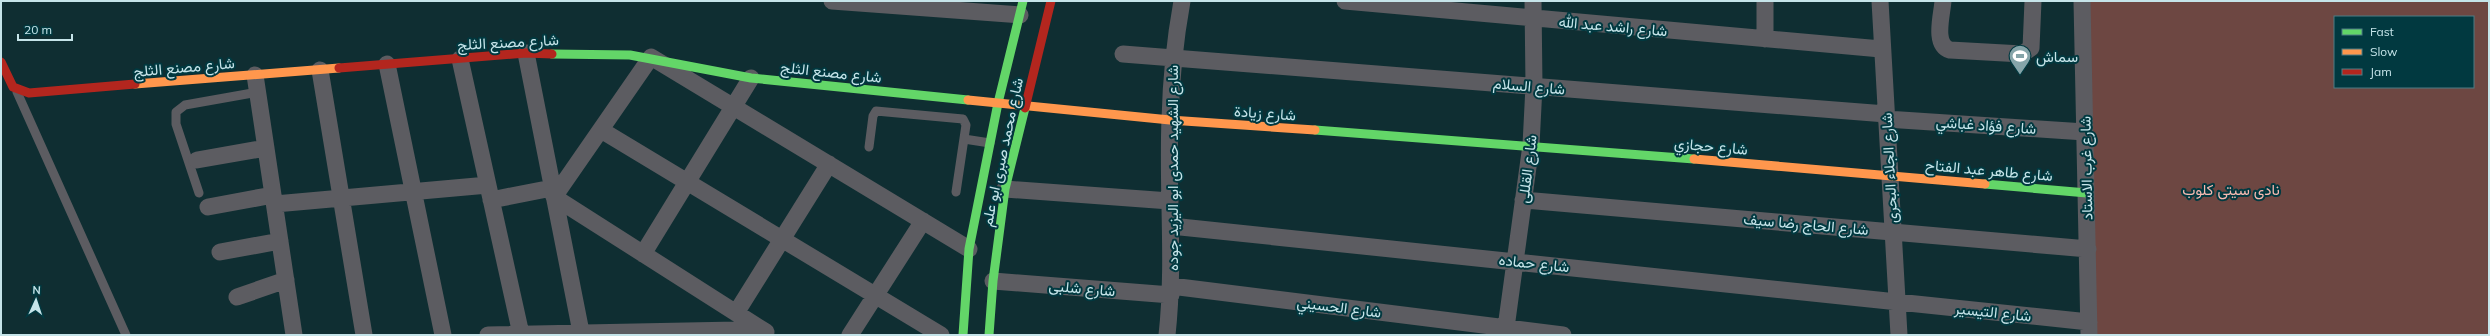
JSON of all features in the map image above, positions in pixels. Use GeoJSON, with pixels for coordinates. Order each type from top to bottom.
{"type":"FeatureCollection","features":[{"type":"Feature","properties":{"kind":"street"},"geometry":{"type":"LineString","coordinates":[[832,1],[1021,8]]}},
{"type":"Feature","properties":{"kind":"street","name":"شارع محمد صبرى ابو علم"},"geometry":{"type":"LineString","coordinates":[[989,335],[993,281],[1005,189],[1024,106],[1051,1]]}},
{"type":"Feature","properties":{"kind":"street","name":"شارع الشهيد حمدى ابو اليزيد جوده"},"geometry":{"type":"LineString","coordinates":[[1167,335],[1171,291],[1170,120],[1173,58],[1182,1]]}},
{"type":"Feature","properties":{"kind":"street","name":"شارع راشد عبد الله"},"geometry":{"type":"LineString","coordinates":[[1345,1],[1463,6],[1533,18],[1881,49]]}},
{"type":"Feature","properties":{"kind":"street","name":"شارع القللى"},"geometry":{"type":"LineString","coordinates":[[1505,331],[1531,145],[1534,86],[1533,1]]}},
{"type":"Feature","properties":{"kind":"street"},"geometry":{"type":"LineString","coordinates":[[1764,39],[1765,1]]}},
{"type":"Feature","properties":{"kind":"street","name":"شارع الجلاء البحرى"},"geometry":{"type":"LineString","coordinates":[[1880,1],[1881,49],[1899,335]]}},
{"type":"Feature","properties":{"kind":"street"},"geometry":{"type":"LineString","coordinates":[[1943,1],[1940,40],[1944,47],[1950,50],[2022,54],[2031,48],[2033,1]]}},
{"type":"Feature","properties":{"kind":"street","name":"شارع غرب الاستاد"},"geometry":{"type":"LineString","coordinates":[[2082,1],[2089,329]]}},
{"type":"Feature","properties":{"kind":"street","name":"شارع محمد صبرى ابو علم"},"geometry":{"type":"LineString","coordinates":[[963,335],[969,249],[998,103],[1021,8]]}},
{"type":"Feature","properties":{"kind":"street"},"geometry":{"type":"LineString","coordinates":[[526,53],[580,332]]}},
{"type":"Feature","properties":{"kind":"street","name":"شارع مصنع الثلج"},"geometry":{"type":"LineString","coordinates":[[14,88],[29,93],[526,53],[617,54],[651,57],[751,78],[998,103]]}},
{"type":"Feature","properties":{"kind":"street","name":"شارع السلام"},"geometry":{"type":"LineString","coordinates":[[1122,54],[1534,86],[1886,116]]}},
{"type":"Feature","properties":{"kind":"street"},"geometry":{"type":"LineString","coordinates":[[553,193],[601,130],[651,57],[969,249]]}},
{"type":"Feature","properties":{"kind":"street"},"geometry":{"type":"LineString","coordinates":[[460,58],[521,334]]}},
{"type":"Feature","properties":{"kind":"street"},"geometry":{"type":"LineString","coordinates":[[1,62],[14,88]]}},
{"type":"Feature","properties":{"kind":"street"},"geometry":{"type":"LineString","coordinates":[[387,64],[443,335]]}},
{"type":"Feature","properties":{"kind":"street"},"geometry":{"type":"LineString","coordinates":[[320,70],[364,335]]}},
{"type":"Feature","properties":{"kind":"street"},"geometry":{"type":"LineString","coordinates":[[255,75],[294,335]]}},
{"type":"Feature","properties":{"kind":"street"},"geometry":{"type":"LineString","coordinates":[[643,254],[751,78]]}},
{"type":"Feature","properties":{"kind":"street","name":"شارع زيادة"},"geometry":{"type":"LineString","coordinates":[[998,103],[1170,120],[1531,145]]}},
{"type":"Feature","properties":{"kind":"street","name":"شارع فؤاد غباشي"},"geometry":{"type":"LineString","coordinates":[[1886,116],[2085,132]]}},
{"type":"Feature","properties":{"kind":"street"},"geometry":{"type":"LineString","coordinates":[[601,130],[941,335]]}},
{"type":"Feature","properties":{"kind":"street","name":"شارع حجازي"},"geometry":{"type":"LineString","coordinates":[[1531,145],[1889,175]]}},
{"type":"Feature","properties":{"kind":"street"},"geometry":{"type":"LineString","coordinates":[[197,160],[266,148]]}},
{"type":"Feature","properties":{"kind":"street"},"geometry":{"type":"LineString","coordinates":[[736,313],[829,164]]}},
{"type":"Feature","properties":{"kind":"street","name":"شارع طاهر عبد الفتاح"},"geometry":{"type":"LineString","coordinates":[[1889,175],[2087,193]]}},
{"type":"Feature","properties":{"kind":"street"},"geometry":{"type":"LineString","coordinates":[[1005,189],[1170,201]]}},
{"type":"Feature","properties":{"kind":"street"},"geometry":{"type":"LineString","coordinates":[[204,200],[341,198],[413,192],[553,193],[643,254],[770,334]]}},
{"type":"Feature","properties":{"kind":"street","name":"شارع الحاج رضا سيف"},"geometry":{"type":"LineString","coordinates":[[1523,200],[2088,249]]}},
{"type":"Feature","properties":{"kind":"street"},"geometry":{"type":"LineString","coordinates":[[850,335],[923,221]]}},
{"type":"Feature","properties":{"kind":"street","name":"شارع حماده"},"geometry":{"type":"LineString","coordinates":[[1171,226],[1515,260],[1897,302]]}},
{"type":"Feature","properties":{"kind":"street"},"geometry":{"type":"LineString","coordinates":[[220,252],[280,241]]}},
{"type":"Feature","properties":{"kind":"street"},"geometry":{"type":"LineString","coordinates":[[237,296],[286,280]]}},
{"type":"Feature","properties":{"kind":"street","name":"شارع شلبى"},"geometry":{"type":"LineString","coordinates":[[993,281],[1171,291]]}},
{"type":"Feature","properties":{"kind":"street","name":"شارع الحسيني"},"geometry":{"type":"LineString","coordinates":[[1171,291],[1505,331],[1563,335]]}},
{"type":"Feature","properties":{"kind":"street","name":"شارع التيسير"},"geometry":{"type":"LineString","coordinates":[[1897,302],[2089,329]]}},
{"type":"Feature","properties":{"kind":"street"},"geometry":{"type":"LineString","coordinates":[[488,335],[580,332],[770,334]]}},
{"type":"Feature","properties":{"kind":"lane"},"geometry":{"type":"LineString","coordinates":[[1,88],[14,88],[126,335]]}},
{"type":"Feature","properties":{"kind":"lane"},"geometry":{"type":"LineString","coordinates":[[204,200],[176,124],[176,112],[185,105],[258,92]]}},
{"type":"Feature","properties":{"kind":"lane"},"geometry":{"type":"LineString","coordinates":[[869,147],[873,116],[879,110],[960,118],[966,121],[956,192]]}},
{"type":"Feature","properties":{"kind":"lane"},"geometry":{"type":"LineString","coordinates":[[964,139],[990,143]]}},
{"type":"Feature","properties":{"kind":"green space","name":"نادى سيتى كلوب"},"geometry":{"type":"Polygon","coordinates":[[[2082,1],[2489,1],[2489,335],[2088,335],[2082,1]]]}},
{"type":"Feature","properties":{"kind":"traffic: fast"},"geometry":{"type":"LineString","coordinates":[[963,335],[969,249],[998,103],[1023,1]]}},
{"type":"Feature","properties":{"kind":"traffic: fast"},"geometry":{"type":"LineString","coordinates":[[552,54],[630,55],[751,78],[968,100]]}},
{"type":"Feature","properties":{"kind":"traffic: fast"},"geometry":{"type":"LineString","coordinates":[[989,335],[993,281],[1005,189],[1025,108]]}},
{"type":"Feature","properties":{"kind":"traffic: fast"},"geometry":{"type":"LineString","coordinates":[[1315,130],[1694,159]]}},
{"type":"Feature","properties":{"kind":"traffic: fast"},"geometry":{"type":"LineString","coordinates":[[1985,184],[2087,193]]}},
{"type":"Feature","properties":{"kind":"traffic: slow"},"geometry":{"type":"LineString","coordinates":[[135,84],[339,68]]}},
{"type":"Feature","properties":{"kind":"traffic: slow"},"geometry":{"type":"LineString","coordinates":[[968,100],[1170,120],[1315,130]]}},
{"type":"Feature","properties":{"kind":"traffic: slow"},"geometry":{"type":"LineString","coordinates":[[1694,159],[1985,184]]}},
{"type":"Feature","properties":{"kind":"traffic: jam"},"geometry":{"type":"LineString","coordinates":[[1025,108],[1051,1]]}},
{"type":"Feature","properties":{"kind":"traffic: jam"},"geometry":{"type":"LineString","coordinates":[[339,68],[526,53],[552,54]]}},
{"type":"Feature","properties":{"kind":"traffic: jam"},"geometry":{"type":"LineString","coordinates":[[1,62],[13,87],[29,93],[135,84]]}},
{"type":"Feature","properties":{"kind":"place","name":"سماش"},"geometry":{"type":"Point","coordinates":[2020,76]}}]}
